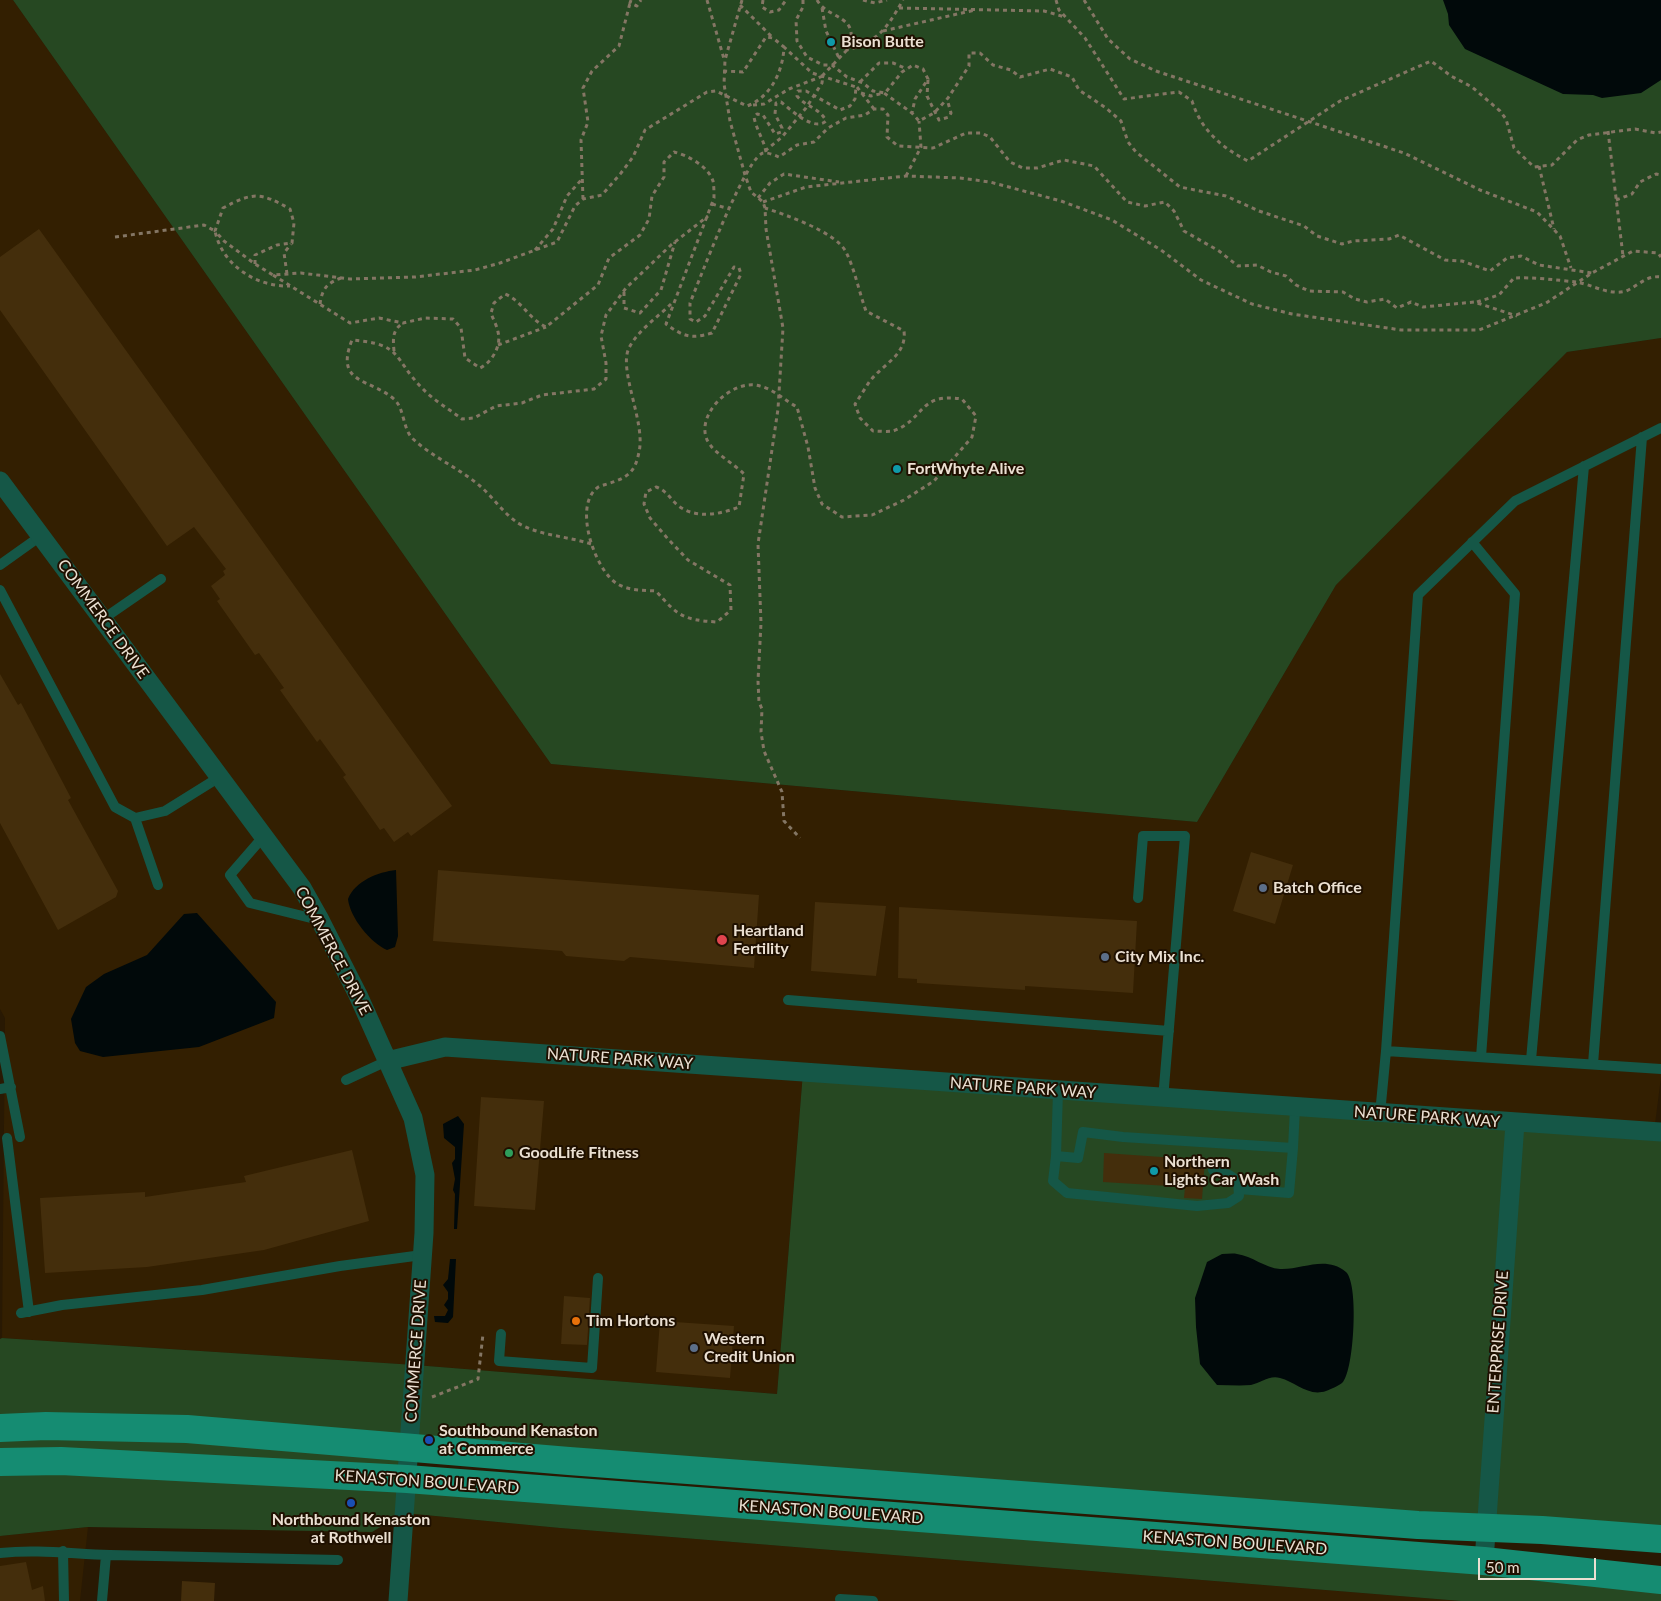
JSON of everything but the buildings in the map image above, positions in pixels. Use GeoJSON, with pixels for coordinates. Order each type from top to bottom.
{"type":"FeatureCollection","features":[{"type":"Feature","properties":{"kind":"main road","name":"KENASTON BOULEVARD"},"geometry":{"type":"LineString","coordinates":[[0,1428],[46,1426],[187,1429],[409,1448],[1418,1525],[1542,1530],[1661,1539]]}},
{"type":"Feature","properties":{"kind":"main road","name":"KENASTON BOULEVARD"},"geometry":{"type":"LineString","coordinates":[[0,1462],[61,1461],[407,1479],[1484,1561],[1661,1580]]}},
{"type":"Feature","properties":{"kind":"street","name":"COMMERCE DRIVE"},"geometry":{"type":"LineString","coordinates":[[0,480],[218,778],[302,888],[358,995],[414,1118],[425,1175],[422,1255],[398,1601]]}},
{"type":"Feature","properties":{"kind":"street","name":"NATURE PARK WAY"},"geometry":{"type":"LineString","coordinates":[[388,1061],[444,1047],[1380,1114],[1661,1132]]}},
{"type":"Feature","properties":{"kind":"street","name":"ENTERPRISE DRIVE"},"geometry":{"type":"LineString","coordinates":[[1484,1561],[1484,1528],[1515,1123]]}},
{"type":"Feature","properties":{"kind":"lane"},"geometry":{"type":"LineString","coordinates":[[1380,1114],[1418,594],[1515,501],[1661,428]]}},
{"type":"Feature","properties":{"kind":"lane"},"geometry":{"type":"LineString","coordinates":[[1592,1064],[1642,437]]}},
{"type":"Feature","properties":{"kind":"lane"},"geometry":{"type":"LineString","coordinates":[[1531,1060],[1584,466]]}},
{"type":"Feature","properties":{"kind":"lane"},"geometry":{"type":"LineString","coordinates":[[0,565],[42,535]]}},
{"type":"Feature","properties":{"kind":"lane"},"geometry":{"type":"LineString","coordinates":[[1472,542],[1515,594],[1481,1057]]}},
{"type":"Feature","properties":{"kind":"lane"},"geometry":{"type":"LineString","coordinates":[[103,620],[161,579]]}},
{"type":"Feature","properties":{"kind":"lane"},"geometry":{"type":"LineString","coordinates":[[0,590],[115,807],[134,818],[158,885]]}},
{"type":"Feature","properties":{"kind":"lane"},"geometry":{"type":"LineString","coordinates":[[134,818],[165,811],[218,778]]}},
{"type":"Feature","properties":{"kind":"lane"},"geometry":{"type":"LineString","coordinates":[[262,836],[230,875],[250,902],[320,920]]}},
{"type":"Feature","properties":{"kind":"lane"},"geometry":{"type":"LineString","coordinates":[[1138,898],[1143,836],[1185,836],[1163,1098]]}},
{"type":"Feature","properties":{"kind":"lane"},"geometry":{"type":"LineString","coordinates":[[788,1000],[1169,1031]]}},
{"type":"Feature","properties":{"kind":"lane"},"geometry":{"type":"LineString","coordinates":[[0,1036],[20,1136]]}},
{"type":"Feature","properties":{"kind":"lane"},"geometry":{"type":"LineString","coordinates":[[1386,1051],[1661,1068]]}},
{"type":"Feature","properties":{"kind":"lane"},"geometry":{"type":"LineString","coordinates":[[346,1080],[388,1061]]}},
{"type":"Feature","properties":{"kind":"lane"},"geometry":{"type":"LineString","coordinates":[[0,1089],[11,1087]]}},
{"type":"Feature","properties":{"kind":"lane"},"geometry":{"type":"LineString","coordinates":[[1058,1091],[1056,1156],[1053,1181],[1066,1193],[1197,1206],[1228,1203],[1239,1196],[1238,1181],[1230,1175],[1213,1170]]}},
{"type":"Feature","properties":{"kind":"lane"},"geometry":{"type":"LineString","coordinates":[[1239,1189],[1289,1193],[1295,1108]]}},
{"type":"Feature","properties":{"kind":"lane"},"geometry":{"type":"LineString","coordinates":[[1056,1156],[1078,1158],[1083,1132],[1123,1137],[1293,1148]]}},
{"type":"Feature","properties":{"kind":"lane"},"geometry":{"type":"LineString","coordinates":[[7,1138],[25,1312],[62,1305],[202,1290],[340,1266],[422,1255]]}},
{"type":"Feature","properties":{"kind":"lane"},"geometry":{"type":"LineString","coordinates":[[501,1334],[499,1361],[592,1368],[598,1278]]}},
{"type":"Feature","properties":{"kind":"lane"},"geometry":{"type":"LineString","coordinates":[[0,1553],[26,1550],[106,1555],[338,1560]]}},
{"type":"Feature","properties":{"kind":"lane"},"geometry":{"type":"LineString","coordinates":[[63,1551],[64,1601]]}},
{"type":"Feature","properties":{"kind":"lane"},"geometry":{"type":"LineString","coordinates":[[102,1601],[106,1555]]}},
{"type":"Feature","properties":{"kind":"lane"},"geometry":{"type":"LineString","coordinates":[[840,1599],[873,1601]]}},
{"type":"Feature","properties":{"kind":"path"},"geometry":{"type":"LineString","coordinates":[[583,199],[581,140],[588,122],[582,88],[592,71],[619,46],[631,2],[637,6],[641,0]]}},
{"type":"Feature","properties":{"kind":"path"},"geometry":{"type":"LineString","coordinates":[[707,0],[725,60]]}},
{"type":"Feature","properties":{"kind":"path"},"geometry":{"type":"LineString","coordinates":[[742,0],[725,60],[724,71],[727,98],[730,121],[752,192],[763,202],[765,208],[766,229],[783,328],[779,396],[758,544],[761,622],[759,702],[762,709],[761,732],[764,751],[782,792],[784,821],[800,838]]}},
{"type":"Feature","properties":{"kind":"path"},"geometry":{"type":"LineString","coordinates":[[762,0],[762,7],[770,12],[779,10],[786,0]]}},
{"type":"Feature","properties":{"kind":"path"},"geometry":{"type":"LineString","coordinates":[[803,0],[803,6],[796,20],[797,41],[808,57],[823,65],[832,66],[873,91],[884,93],[912,113],[919,121],[921,147],[906,176]]}},
{"type":"Feature","properties":{"kind":"path"},"geometry":{"type":"LineString","coordinates":[[817,0],[822,7],[826,32],[839,58]]}},
{"type":"Feature","properties":{"kind":"path"},"geometry":{"type":"LineString","coordinates":[[863,0],[875,3],[887,0]]}},
{"type":"Feature","properties":{"kind":"path"},"geometry":{"type":"LineString","coordinates":[[847,50],[867,44],[883,31],[903,0]]}},
{"type":"Feature","properties":{"kind":"path"},"geometry":{"type":"LineString","coordinates":[[1056,0],[1065,17],[1085,38],[1124,99],[1179,92],[1192,101],[1196,113],[1210,134],[1229,152],[1248,161],[1340,101],[1423,62],[1431,61],[1451,76],[1472,87],[1500,111],[1506,119],[1514,148],[1534,167],[1552,165],[1577,140],[1589,135],[1608,131],[1635,129],[1656,133],[1661,132]]}},
{"type":"Feature","properties":{"kind":"path"},"geometry":{"type":"LineString","coordinates":[[1084,0],[1108,39],[1130,59],[1156,71],[1404,152],[1480,190],[1537,212],[1560,236],[1571,268]]}},
{"type":"Feature","properties":{"kind":"path"},"geometry":{"type":"LineString","coordinates":[[740,5],[812,73],[856,87],[874,109]]}},
{"type":"Feature","properties":{"kind":"path"},"geometry":{"type":"LineString","coordinates":[[273,274],[342,278],[415,277],[475,270],[534,252],[557,242],[575,206],[583,199],[602,195],[633,157],[645,130],[707,92],[716,91],[727,98],[748,106],[764,104],[789,89],[823,76],[847,50],[852,39],[849,27],[841,17],[822,7]]}},
{"type":"Feature","properties":{"kind":"path"},"geometry":{"type":"LineString","coordinates":[[899,8],[982,8],[1044,11],[1065,17]]}},
{"type":"Feature","properties":{"kind":"path"},"geometry":{"type":"LineString","coordinates":[[883,31],[982,8]]}},
{"type":"Feature","properties":{"kind":"path"},"geometry":{"type":"LineString","coordinates":[[724,71],[743,72],[766,37],[773,38]]}},
{"type":"Feature","properties":{"kind":"path"},"geometry":{"type":"LineString","coordinates":[[748,106],[760,101],[770,89],[783,62],[784,47]]}},
{"type":"Feature","properties":{"kind":"path"},"geometry":{"type":"LineString","coordinates":[[919,121],[934,114],[947,99],[969,66],[969,53],[980,53],[993,65],[1011,70],[1020,77],[1050,69],[1056,70],[1072,77],[1079,90],[1106,108],[1121,122],[1128,142],[1136,152],[1180,187],[1226,196],[1259,211],[1304,226],[1317,236],[1342,244],[1353,240],[1388,239],[1399,235],[1445,260],[1462,261],[1490,271],[1507,258],[1521,256],[1539,265],[1571,268],[1592,273]]}},
{"type":"Feature","properties":{"kind":"path"},"geometry":{"type":"LineString","coordinates":[[860,82],[879,63],[893,63],[907,69]]}},
{"type":"Feature","properties":{"kind":"path"},"geometry":{"type":"LineString","coordinates":[[861,93],[871,96],[884,93],[913,65],[923,69],[928,80],[927,96],[934,114],[939,120],[949,117],[947,99]]}},
{"type":"Feature","properties":{"kind":"path"},"geometry":{"type":"LineString","coordinates":[[497,345],[546,327],[598,285],[609,258],[640,235],[649,219],[652,196],[664,177],[664,162],[674,152],[685,155],[704,169],[713,180],[714,198],[666,324],[678,332],[695,338],[712,333],[741,274],[739,268],[734,267],[704,316],[696,322],[690,319],[690,304],[730,209],[746,174],[761,154],[782,137],[799,117],[822,83],[823,76]]}},
{"type":"Feature","properties":{"kind":"path"},"geometry":{"type":"LineString","coordinates":[[845,83],[851,79]]}},
{"type":"Feature","properties":{"kind":"path"},"geometry":{"type":"LineString","coordinates":[[912,113],[915,99],[928,80]]}},
{"type":"Feature","properties":{"kind":"path"},"geometry":{"type":"LineString","coordinates":[[856,87],[855,99],[850,106],[840,110],[806,91],[798,92],[797,96],[816,109],[826,121],[816,125],[799,117],[781,102],[776,103],[775,114],[782,128],[781,132],[775,134],[763,115],[757,114],[754,117],[766,151],[779,156],[797,145],[814,142],[828,128],[846,118],[865,115],[874,109],[883,108],[888,115],[887,137],[898,146],[940,146],[966,133],[981,133],[990,137],[1010,162],[1023,168],[1037,168],[1064,160],[1094,166],[1126,202],[1144,206],[1165,202],[1174,211],[1184,231],[1219,251],[1238,266],[1257,265],[1271,272],[1286,276],[1296,286],[1309,291],[1343,292],[1355,299],[1367,302],[1385,299],[1397,308],[1411,302],[1423,307],[1474,302],[1499,295],[1514,278],[1578,282],[1599,289],[1625,291],[1649,278],[1661,277]]}},
{"type":"Feature","properties":{"kind":"path"},"geometry":{"type":"LineString","coordinates":[[1608,131],[1623,256]]}},
{"type":"Feature","properties":{"kind":"path"},"geometry":{"type":"LineString","coordinates":[[1539,166],[1554,230]]}},
{"type":"Feature","properties":{"kind":"path"},"geometry":{"type":"LineString","coordinates":[[758,198],[770,183],[784,174],[843,183]]}},
{"type":"Feature","properties":{"kind":"path"},"geometry":{"type":"LineString","coordinates":[[1616,200],[1632,194],[1640,182],[1656,174],[1661,176]]}},
{"type":"Feature","properties":{"kind":"path"},"geometry":{"type":"LineString","coordinates":[[763,202],[806,188],[906,176],[960,178],[990,182],[1061,201],[1112,220],[1160,250],[1201,280],[1252,304],[1292,314],[1401,330],[1479,330],[1546,303],[1592,273],[1633,251],[1658,253],[1661,257]]}},
{"type":"Feature","properties":{"kind":"path"},"geometry":{"type":"LineString","coordinates":[[534,252],[553,229],[567,196],[582,178]]}},
{"type":"Feature","properties":{"kind":"path"},"geometry":{"type":"LineString","coordinates":[[287,274],[284,253],[292,243],[294,223],[290,209],[266,195],[246,195],[223,208],[215,231],[218,244],[245,274],[277,286],[292,286]]}},
{"type":"Feature","properties":{"kind":"path"},"geometry":{"type":"LineString","coordinates":[[712,204],[730,209]]}},
{"type":"Feature","properties":{"kind":"path"},"geometry":{"type":"LineString","coordinates":[[673,302],[638,336],[628,349],[630,382],[638,413],[641,445],[636,468],[621,480],[597,487],[588,501],[585,514],[591,544],[596,556],[614,582],[629,590],[656,591],[671,608],[691,621],[717,622],[731,610],[730,585],[688,560],[650,518],[644,504],[646,492],[656,487],[666,491],[680,507],[697,514],[723,513],[739,507],[744,474],[710,446],[706,430],[708,413],[718,399],[740,386],[760,385],[798,407],[808,447],[815,488],[822,504],[842,517],[872,515],[904,500],[934,480],[972,438],[976,416],[962,398],[944,396],[926,405],[909,421],[892,431],[873,431],[860,418],[855,404],[871,380],[899,353],[905,340],[904,331],[866,311],[845,250],[821,231],[794,218],[765,208]]}},
{"type":"Feature","properties":{"kind":"path"},"geometry":{"type":"LineString","coordinates":[[591,544],[571,537],[541,532],[518,522],[480,486],[411,436],[396,401],[380,390],[356,379],[348,368],[347,354],[352,340],[378,342],[394,351],[422,388],[462,419],[474,418],[496,406],[522,403],[542,395],[594,389],[606,379],[606,362],[601,336],[606,315],[624,291],[675,242],[708,216]]}},
{"type":"Feature","properties":{"kind":"path"},"geometry":{"type":"LineString","coordinates":[[115,236],[204,225],[215,231],[224,241],[255,264],[350,323],[380,318],[403,322],[425,318],[453,319],[461,328],[466,358],[480,368],[489,364],[497,345],[499,333],[491,313],[494,303],[505,294],[516,298],[534,321],[546,327]]}},
{"type":"Feature","properties":{"kind":"path"},"geometry":{"type":"LineString","coordinates":[[624,291],[624,308],[640,313],[661,290],[675,242]]}},
{"type":"Feature","properties":{"kind":"path"},"geometry":{"type":"LineString","coordinates":[[255,264],[255,255],[276,245],[292,243]]}},
{"type":"Feature","properties":{"kind":"path"},"geometry":{"type":"LineString","coordinates":[[320,304],[322,291],[329,282],[342,278]]}},
{"type":"Feature","properties":{"kind":"path"},"geometry":{"type":"LineString","coordinates":[[1474,302],[1517,316]]}},
{"type":"Feature","properties":{"kind":"path"},"geometry":{"type":"LineString","coordinates":[[394,351],[393,335],[396,328],[403,322]]}},
{"type":"Feature","properties":{"kind":"path"},"geometry":{"type":"LineString","coordinates":[[432,1397],[478,1380],[483,1334]]}},
{"type":"Feature","properties":{"kind":"shaded area"},"geometry":{"type":"Polygon","coordinates":[[[0,0],[13,0],[551,764],[1197,822],[1336,585],[1567,352],[1661,338],[1661,1077],[1654,1132],[803,1072],[777,1394],[415,1365],[2,1338],[5,1018],[0,1009],[0,0]]]}},
{"type":"Feature","properties":{"kind":"shaded area"},"geometry":{"type":"Polygon","coordinates":[[[1443,0],[1661,0],[1661,80],[1641,93],[1602,98],[1593,95],[1563,94],[1465,49],[1449,25],[1448,14],[1443,0]]]}},
{"type":"Feature","properties":{"kind":"shaded area"},"geometry":{"type":"Polygon","coordinates":[[[396,870],[398,936],[395,947],[387,950],[374,942],[362,929],[353,914],[348,899],[356,887],[368,878],[396,870]]]}},
{"type":"Feature","properties":{"kind":"shaded area"},"geometry":{"type":"Polygon","coordinates":[[[197,913],[276,1002],[274,1018],[199,1047],[103,1057],[80,1051],[75,1043],[71,1019],[86,987],[104,974],[147,955],[184,914],[197,913]]]}},
{"type":"Feature","properties":{"kind":"shaded area"},"geometry":{"type":"Polygon","coordinates":[[[458,1116],[464,1124],[457,1229],[454,1229],[455,1194],[453,1190],[455,1179],[452,1163],[455,1159],[455,1147],[444,1138],[443,1124],[458,1116]]]}},
{"type":"Feature","properties":{"kind":"shaded area"},"geometry":{"type":"Polygon","coordinates":[[[1222,1254],[1243,1255],[1269,1267],[1280,1269],[1314,1264],[1330,1264],[1346,1272],[1353,1292],[1354,1327],[1350,1361],[1343,1382],[1333,1388],[1320,1392],[1308,1391],[1276,1377],[1251,1385],[1217,1385],[1200,1364],[1195,1298],[1207,1262],[1222,1254]]]}},
{"type":"Feature","properties":{"kind":"shaded area"},"geometry":{"type":"Polygon","coordinates":[[[450,1259],[456,1259],[453,1317],[448,1323],[435,1322],[434,1316],[445,1316],[448,1310],[444,1305],[448,1299],[448,1292],[443,1285],[448,1279],[450,1259]]]}},
{"type":"Feature","properties":{"kind":"shaded area"},"geometry":{"type":"Polygon","coordinates":[[[404,1513],[560,1528],[1461,1601],[398,1601],[404,1513]]]}},
{"type":"Feature","properties":{"kind":"shaded area"},"geometry":{"type":"Polygon","coordinates":[[[88,1527],[80,1601],[0,1601],[0,1536],[88,1527]]]}},
{"type":"Feature","properties":{"kind":"green space","name":"FortWhyte Alive"},"geometry":{"type":"Polygon","coordinates":[[[13,0],[1661,0],[1661,338],[1567,352],[1336,585],[1197,822],[551,764],[13,0]]]}},
{"type":"Feature","properties":{"kind":"green space"},"geometry":{"type":"Polygon","coordinates":[[[803,1072],[1661,1132],[1661,1530],[409,1448],[407,1479],[1661,1584],[1661,1601],[1461,1601],[560,1528],[404,1513],[372,1532],[88,1527],[0,1536],[0,1339],[2,1338],[415,1365],[777,1394],[803,1072]]]}},
{"type":"Feature","properties":{"kind":"place","name":"Bison Butte"},"geometry":{"type":"Point","coordinates":[831,42]}},
{"type":"Feature","properties":{"kind":"place","name":"FortWhyte Alive"},"geometry":{"type":"Point","coordinates":[897,469]}},
{"type":"Feature","properties":{"kind":"place","name":"Batch Office"},"geometry":{"type":"Point","coordinates":[1263,888]}},
{"type":"Feature","properties":{"kind":"place","name":"Heartland Fertility"},"geometry":{"type":"Point","coordinates":[722,940]}},
{"type":"Feature","properties":{"kind":"place","name":"City Mix Inc."},"geometry":{"type":"Point","coordinates":[1105,957]}},
{"type":"Feature","properties":{"kind":"place","name":"GoodLife Fitness"},"geometry":{"type":"Point","coordinates":[509,1153]}},
{"type":"Feature","properties":{"kind":"place","name":"Northern Lights Car Wash"},"geometry":{"type":"Point","coordinates":[1154,1171]}},
{"type":"Feature","properties":{"kind":"place","name":"Tim Hortons"},"geometry":{"type":"Point","coordinates":[576,1321]}},
{"type":"Feature","properties":{"kind":"place","name":"Western Credit Union"},"geometry":{"type":"Point","coordinates":[694,1348]}},
{"type":"Feature","properties":{"kind":"place","name":"Southbound Kenaston at Commerce"},"geometry":{"type":"Point","coordinates":[429,1440]}},
{"type":"Feature","properties":{"kind":"place","name":"Northbound Kenaston at Rothwell"},"geometry":{"type":"Point","coordinates":[351,1503]}}]}
